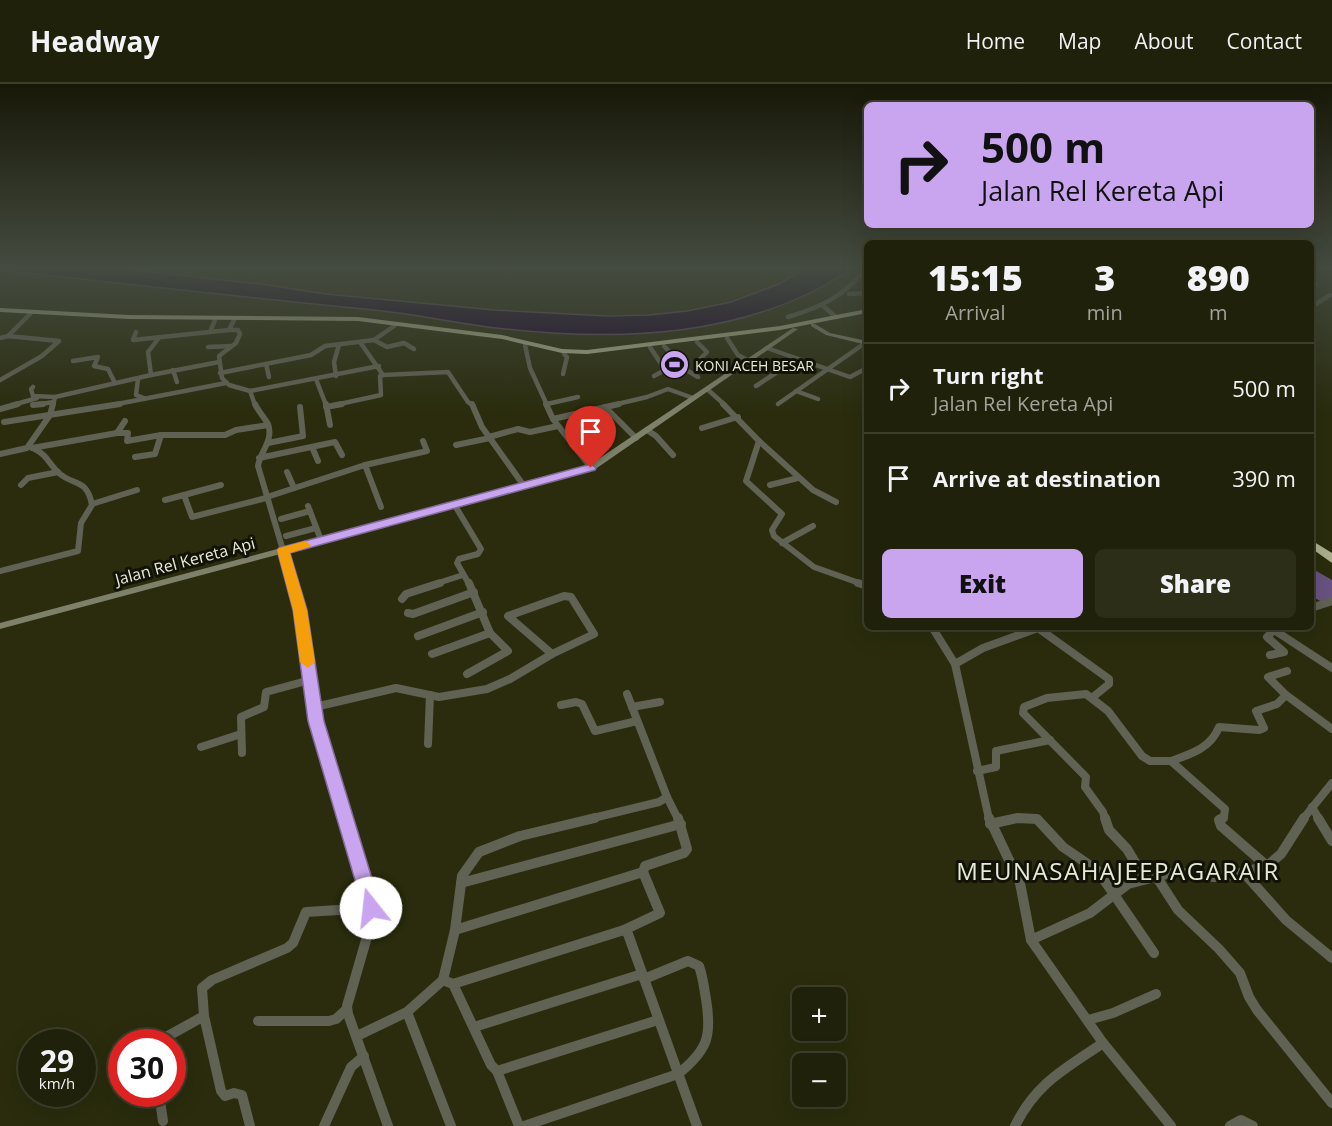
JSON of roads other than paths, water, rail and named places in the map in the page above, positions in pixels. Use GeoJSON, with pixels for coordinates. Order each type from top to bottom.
{"type":"FeatureCollection","features":[{"type":"Feature","properties":{"kind":"highway"},"geometry":{"type":"LineString","coordinates":[[81,316],[360,321],[488,338],[564,354],[598,354],[780,328],[845,316]]}},
{"type":"Feature","properties":{"kind":"highway"},"geometry":{"type":"LineString","coordinates":[[94,316],[358,319],[495,336],[573,352],[727,338],[813,326],[853,316]]}},
{"type":"Feature","properties":{"kind":"highway"},"geometry":{"type":"LineString","coordinates":[[1314,540],[1332,553]]}},
{"type":"Feature","properties":{"kind":"highway"},"geometry":{"type":"LineString","coordinates":[[1314,545],[1332,559]]}},
{"type":"Feature","properties":{"kind":"main road"},"geometry":{"type":"LineString","coordinates":[[813,326],[828,334],[864,343]]}},
{"type":"Feature","properties":{"kind":"main road","name":"Jalan Rel Kereta Api"},"geometry":{"type":"LineString","coordinates":[[0,626],[591,468],[795,329]]}},
{"type":"Feature","properties":{"kind":"main road"},"geometry":{"type":"LineString","coordinates":[[771,332],[781,338]]}},
{"type":"Feature","properties":{"kind":"street"},"geometry":{"type":"LineString","coordinates":[[8,336],[29,316]]}},
{"type":"Feature","properties":{"kind":"street"},"geometry":{"type":"LineString","coordinates":[[788,317],[792,316]]}},
{"type":"Feature","properties":{"kind":"street"},"geometry":{"type":"LineString","coordinates":[[210,332],[215,320]]}},
{"type":"Feature","properties":{"kind":"street"},"geometry":{"type":"LineString","coordinates":[[229,330],[234,320]]}},
{"type":"Feature","properties":{"kind":"street"},"geometry":{"type":"LineString","coordinates":[[220,373],[311,356],[325,346],[374,340],[394,326]]}},
{"type":"Feature","properties":{"kind":"street"},"geometry":{"type":"LineString","coordinates":[[136,332],[133,340],[238,330],[240,332],[237,341],[219,355],[220,373],[233,389],[250,391],[379,366]]}},
{"type":"Feature","properties":{"kind":"street"},"geometry":{"type":"LineString","coordinates":[[0,338],[8,336],[59,341],[42,356],[0,380]]}},
{"type":"Feature","properties":{"kind":"street"},"geometry":{"type":"LineString","coordinates":[[727,338],[738,355],[749,361]]}},
{"type":"Feature","properties":{"kind":"street"},"geometry":{"type":"LineString","coordinates":[[151,375],[148,352],[158,339]]}},
{"type":"Feature","properties":{"kind":"street"},"geometry":{"type":"LineString","coordinates":[[374,340],[387,347],[406,344],[414,349]]}},
{"type":"Feature","properties":{"kind":"street"},"geometry":{"type":"LineString","coordinates":[[693,341],[707,352],[700,359]]}},
{"type":"Feature","properties":{"kind":"street"},"geometry":{"type":"LineString","coordinates":[[360,342],[367,354],[379,366],[383,375]]}},
{"type":"Feature","properties":{"kind":"street"},"geometry":{"type":"LineString","coordinates":[[778,404],[864,344]]}},
{"type":"Feature","properties":{"kind":"street"},"geometry":{"type":"LineString","coordinates":[[336,376],[334,362],[339,345]]}},
{"type":"Feature","properties":{"kind":"street"},"geometry":{"type":"LineString","coordinates":[[525,345],[530,368],[553,419],[591,468]]}},
{"type":"Feature","properties":{"kind":"street"},"geometry":{"type":"LineString","coordinates":[[208,347],[231,346]]}},
{"type":"Feature","properties":{"kind":"street"},"geometry":{"type":"LineString","coordinates":[[394,346],[402,351]]}},
{"type":"Feature","properties":{"kind":"street"},"geometry":{"type":"LineString","coordinates":[[664,346],[688,371],[698,377]]}},
{"type":"Feature","properties":{"kind":"street"},"geometry":{"type":"LineString","coordinates":[[650,347],[665,370],[654,376]]}},
{"type":"Feature","properties":{"kind":"street"},"geometry":{"type":"LineString","coordinates":[[766,348],[851,377],[864,370]]}},
{"type":"Feature","properties":{"kind":"street"},"geometry":{"type":"LineString","coordinates":[[563,374],[567,357],[564,354]]}},
{"type":"Feature","properties":{"kind":"street"},"geometry":{"type":"LineString","coordinates":[[73,361],[98,357],[94,366],[108,369],[115,383]]}},
{"type":"Feature","properties":{"kind":"street"},"geometry":{"type":"LineString","coordinates":[[756,387],[797,359]]}},
{"type":"Feature","properties":{"kind":"street"},"geometry":{"type":"LineString","coordinates":[[33,405],[115,383],[219,362]]}},
{"type":"Feature","properties":{"kind":"street"},"geometry":{"type":"LineString","coordinates":[[266,364],[269,377]]}},
{"type":"Feature","properties":{"kind":"street"},"geometry":{"type":"LineString","coordinates":[[173,370],[177,382]]}},
{"type":"Feature","properties":{"kind":"street"},"geometry":{"type":"LineString","coordinates":[[326,407],[381,395],[380,376],[383,375],[448,372],[454,383],[465,393],[489,437],[524,486]]}},
{"type":"Feature","properties":{"kind":"street"},"geometry":{"type":"LineString","coordinates":[[138,379],[136,395],[144,398]]}},
{"type":"Feature","properties":{"kind":"street"},"geometry":{"type":"LineString","coordinates":[[316,379],[330,425]]}},
{"type":"Feature","properties":{"kind":"street"},"geometry":{"type":"LineString","coordinates":[[4,422],[226,383]]}},
{"type":"Feature","properties":{"kind":"street"},"geometry":{"type":"LineString","coordinates":[[33,387],[32,396],[55,399]]}},
{"type":"Feature","properties":{"kind":"street"},"geometry":{"type":"LineString","coordinates":[[553,419],[669,389],[693,398]]}},
{"type":"Feature","properties":{"kind":"street"},"geometry":{"type":"LineString","coordinates":[[707,389],[814,493],[836,501]]}},
{"type":"Feature","properties":{"kind":"street"},"geometry":{"type":"LineString","coordinates":[[250,391],[257,409],[268,425],[268,443],[259,458],[258,466],[300,610],[316,721],[371,908],[369,930],[347,1012],[388,1126]]}},
{"type":"Feature","properties":{"kind":"street"},"geometry":{"type":"LineString","coordinates":[[796,391],[818,399]]}},
{"type":"Feature","properties":{"kind":"street"},"geometry":{"type":"LineString","coordinates":[[547,404],[578,397]]}},
{"type":"Feature","properties":{"kind":"street"},"geometry":{"type":"LineString","coordinates":[[0,409],[40,398]]}},
{"type":"Feature","properties":{"kind":"street"},"geometry":{"type":"LineString","coordinates":[[29,448],[50,415],[55,399]]}},
{"type":"Feature","properties":{"kind":"street"},"geometry":{"type":"LineString","coordinates":[[268,443],[303,436],[300,407]]}},
{"type":"Feature","properties":{"kind":"street"},"geometry":{"type":"LineString","coordinates":[[605,407],[636,438]]}},
{"type":"Feature","properties":{"kind":"street"},"geometry":{"type":"LineString","coordinates":[[702,428],[738,417]]}},
{"type":"Feature","properties":{"kind":"street"},"geometry":{"type":"LineString","coordinates":[[117,433],[125,421]]}},
{"type":"Feature","properties":{"kind":"street"},"geometry":{"type":"LineString","coordinates":[[0,454],[117,433],[128,433],[127,441],[161,435],[230,435],[236,430],[268,425]]}},
{"type":"Feature","properties":{"kind":"street"},"geometry":{"type":"LineString","coordinates":[[456,445],[518,429],[530,432],[558,426]]}},
{"type":"Feature","properties":{"kind":"street"},"geometry":{"type":"LineString","coordinates":[[647,430],[656,436],[673,455]]}},
{"type":"Feature","properties":{"kind":"street"},"geometry":{"type":"LineString","coordinates":[[135,457],[155,454],[161,435]]}},
{"type":"Feature","properties":{"kind":"street"},"geometry":{"type":"LineString","coordinates":[[184,495],[192,517],[266,497],[365,465],[427,451],[423,441]]}},
{"type":"Feature","properties":{"kind":"street"},"geometry":{"type":"LineString","coordinates":[[759,441],[746,481],[782,514],[772,530],[774,536],[814,567],[864,585]]}},
{"type":"Feature","properties":{"kind":"street"},"geometry":{"type":"LineString","coordinates":[[259,458],[335,442],[342,455]]}},
{"type":"Feature","properties":{"kind":"street"},"geometry":{"type":"LineString","coordinates":[[312,447],[318,461]]}},
{"type":"Feature","properties":{"kind":"street"},"geometry":{"type":"LineString","coordinates":[[0,571],[78,551],[81,524],[92,504],[84,486],[58,472],[45,454],[29,448]]}},
{"type":"Feature","properties":{"kind":"street"},"geometry":{"type":"LineString","coordinates":[[365,465],[381,507]]}},
{"type":"Feature","properties":{"kind":"street"},"geometry":{"type":"LineString","coordinates":[[21,485],[28,478],[58,472]]}},
{"type":"Feature","properties":{"kind":"street"},"geometry":{"type":"LineString","coordinates":[[287,472],[294,488]]}},
{"type":"Feature","properties":{"kind":"street"},"geometry":{"type":"LineString","coordinates":[[770,485],[798,478]]}},
{"type":"Feature","properties":{"kind":"street"},"geometry":{"type":"LineString","coordinates":[[165,500],[220,485]]}},
{"type":"Feature","properties":{"kind":"street"},"geometry":{"type":"LineString","coordinates":[[92,504],[137,490]]}},
{"type":"Feature","properties":{"kind":"street"},"geometry":{"type":"LineString","coordinates":[[454,504],[481,549],[478,554],[457,561],[474,592],[490,633],[508,652],[467,674]]}},
{"type":"Feature","properties":{"kind":"street"},"geometry":{"type":"LineString","coordinates":[[281,519],[309,508],[321,540]]}},
{"type":"Feature","properties":{"kind":"street"},"geometry":{"type":"LineString","coordinates":[[782,543],[813,526]]}},
{"type":"Feature","properties":{"kind":"street"},"geometry":{"type":"LineString","coordinates":[[286,536],[316,528]]}},
{"type":"Feature","properties":{"kind":"street"},"geometry":{"type":"LineString","coordinates":[[402,599],[406,594],[463,575]]}},
{"type":"Feature","properties":{"kind":"street"},"geometry":{"type":"LineString","coordinates":[[408,613],[413,614],[474,592]]}},
{"type":"Feature","properties":{"kind":"street"},"geometry":{"type":"LineString","coordinates":[[315,707],[396,688],[430,695],[449,696],[493,687],[552,654],[573,642],[594,634],[571,597],[564,596],[508,616],[552,654]]}},
{"type":"Feature","properties":{"kind":"street"},"geometry":{"type":"LineString","coordinates":[[1314,607],[1332,601]]}},
{"type":"Feature","properties":{"kind":"street"},"geometry":{"type":"LineString","coordinates":[[418,636],[483,612]]}},
{"type":"Feature","properties":{"kind":"street"},"geometry":{"type":"LineString","coordinates":[[936,630],[955,664],[990,824],[1020,884],[1031,940],[1103,1043],[1171,1126]]}},
{"type":"Feature","properties":{"kind":"street"},"geometry":{"type":"LineString","coordinates":[[955,664],[983,648],[1030,630]]}},
{"type":"Feature","properties":{"kind":"street"},"geometry":{"type":"LineString","coordinates":[[1042,630],[1108,679],[1109,684],[1093,697]]}},
{"type":"Feature","properties":{"kind":"street"},"geometry":{"type":"LineString","coordinates":[[1270,655],[1284,652],[1267,637],[1273,630]]}},
{"type":"Feature","properties":{"kind":"street"},"geometry":{"type":"LineString","coordinates":[[1278,630],[1332,668]]}},
{"type":"Feature","properties":{"kind":"street"},"geometry":{"type":"LineString","coordinates":[[432,654],[490,633]]}},
{"type":"Feature","properties":{"kind":"street"},"geometry":{"type":"LineString","coordinates":[[1287,671],[1268,677],[1286,695],[1332,729]]}},
{"type":"Feature","properties":{"kind":"street"},"geometry":{"type":"LineString","coordinates":[[242,753],[240,718],[264,707],[266,692],[310,680]]}},
{"type":"Feature","properties":{"kind":"street"},"geometry":{"type":"LineString","coordinates":[[1286,695],[1277,704],[1256,711],[1263,730],[1219,727],[1216,737],[1211,742],[1171,761],[1150,761],[1142,756],[1108,711],[1093,697],[1081,693],[1047,698],[1024,707],[1023,713],[1086,777],[1085,787],[1103,812],[1109,830],[1178,910],[1212,942],[1240,974],[1257,1010],[1332,1103]]}},
{"type":"Feature","properties":{"kind":"street"},"geometry":{"type":"LineString","coordinates":[[355,1032],[407,1012],[448,982],[624,930],[660,913],[643,872],[645,866],[687,849],[681,824],[667,797],[627,694]]}},
{"type":"Feature","properties":{"kind":"street"},"geometry":{"type":"LineString","coordinates":[[428,744],[430,695]]}},
{"type":"Feature","properties":{"kind":"street"},"geometry":{"type":"LineString","coordinates":[[561,705],[576,702],[582,704],[594,731],[637,721]]}},
{"type":"Feature","properties":{"kind":"street"},"geometry":{"type":"LineString","coordinates":[[632,707],[660,702]]}},
{"type":"Feature","properties":{"kind":"street"},"geometry":{"type":"LineString","coordinates":[[201,747],[241,734]]}},
{"type":"Feature","properties":{"kind":"street"},"geometry":{"type":"LineString","coordinates":[[977,771],[996,767],[996,751],[1050,740]]}},
{"type":"Feature","properties":{"kind":"street"},"geometry":{"type":"LineString","coordinates":[[1171,761],[1225,809],[1224,817],[1219,820],[1221,826],[1267,866]]}},
{"type":"Feature","properties":{"kind":"street"},"geometry":{"type":"LineString","coordinates":[[1031,940],[1090,913],[1128,884],[1175,872],[1214,877],[1244,873],[1267,866],[1281,854],[1312,807],[1332,783]]}},
{"type":"Feature","properties":{"kind":"street"},"geometry":{"type":"LineString","coordinates":[[519,1126],[497,1071],[491,1065],[474,1027],[448,982],[462,876],[474,856],[487,848],[520,836],[658,802],[667,797]]}},
{"type":"Feature","properties":{"kind":"street"},"geometry":{"type":"LineString","coordinates":[[1312,807],[1332,841]]}},
{"type":"Feature","properties":{"kind":"street"},"geometry":{"type":"LineString","coordinates":[[990,824],[1018,818],[1037,819],[1063,847],[1094,867],[1154,953]]}},
{"type":"Feature","properties":{"kind":"street"},"geometry":{"type":"LineString","coordinates":[[461,883],[681,824]]}},
{"type":"Feature","properties":{"kind":"street"},"geometry":{"type":"LineString","coordinates":[[455,930],[643,872]]}},
{"type":"Feature","properties":{"kind":"street"},"geometry":{"type":"LineString","coordinates":[[1244,873],[1286,920],[1332,958]]}},
{"type":"Feature","properties":{"kind":"street"},"geometry":{"type":"LineString","coordinates":[[250,1126],[242,1095],[234,1093],[225,1095],[221,1091],[204,1016],[202,988],[287,948],[293,943],[305,912],[371,908]]}},
{"type":"Feature","properties":{"kind":"street"},"geometry":{"type":"LineString","coordinates":[[624,930],[698,1126]]}},
{"type":"Feature","properties":{"kind":"street"},"geometry":{"type":"LineString","coordinates":[[474,1027],[688,961],[696,963],[701,970],[710,1022],[708,1039],[697,1060],[678,1074],[524,1126]]}},
{"type":"Feature","properties":{"kind":"street"},"geometry":{"type":"LineString","coordinates":[[1088,1020],[1113,1013],[1156,994]]}},
{"type":"Feature","properties":{"kind":"street"},"geometry":{"type":"LineString","coordinates":[[258,1021],[329,1021],[347,1012]]}},
{"type":"Feature","properties":{"kind":"street"},"geometry":{"type":"LineString","coordinates":[[407,1012],[451,1126]]}},
{"type":"Feature","properties":{"kind":"street"},"geometry":{"type":"LineString","coordinates":[[180,1029],[204,1016]]}},
{"type":"Feature","properties":{"kind":"street"},"geometry":{"type":"LineString","coordinates":[[497,1071],[658,1020]]}},
{"type":"Feature","properties":{"kind":"street"},"geometry":{"type":"LineString","coordinates":[[1014,1126],[1024,1107],[1040,1087],[1103,1043]]}},
{"type":"Feature","properties":{"kind":"street"},"geometry":{"type":"LineString","coordinates":[[324,1126],[351,1067],[364,1056]]}},
{"type":"Feature","properties":{"kind":"street"},"geometry":{"type":"LineString","coordinates":[[161,1107],[163,1122]]}},
{"type":"Feature","properties":{"kind":"street"},"geometry":{"type":"LineString","coordinates":[[1230,1126],[1238,1120],[1252,1126]]}},
{"type":"Feature","properties":{"kind":"place","name":"KONI ACEH BESAR"},"geometry":{"type":"Point","coordinates":[674,365]}},
{"type":"Feature","properties":{"kind":"district","name":"MEUNASAHAJEEPAGARAIR"},"geometry":{"type":"Point","coordinates":[1118,870]}}]}
